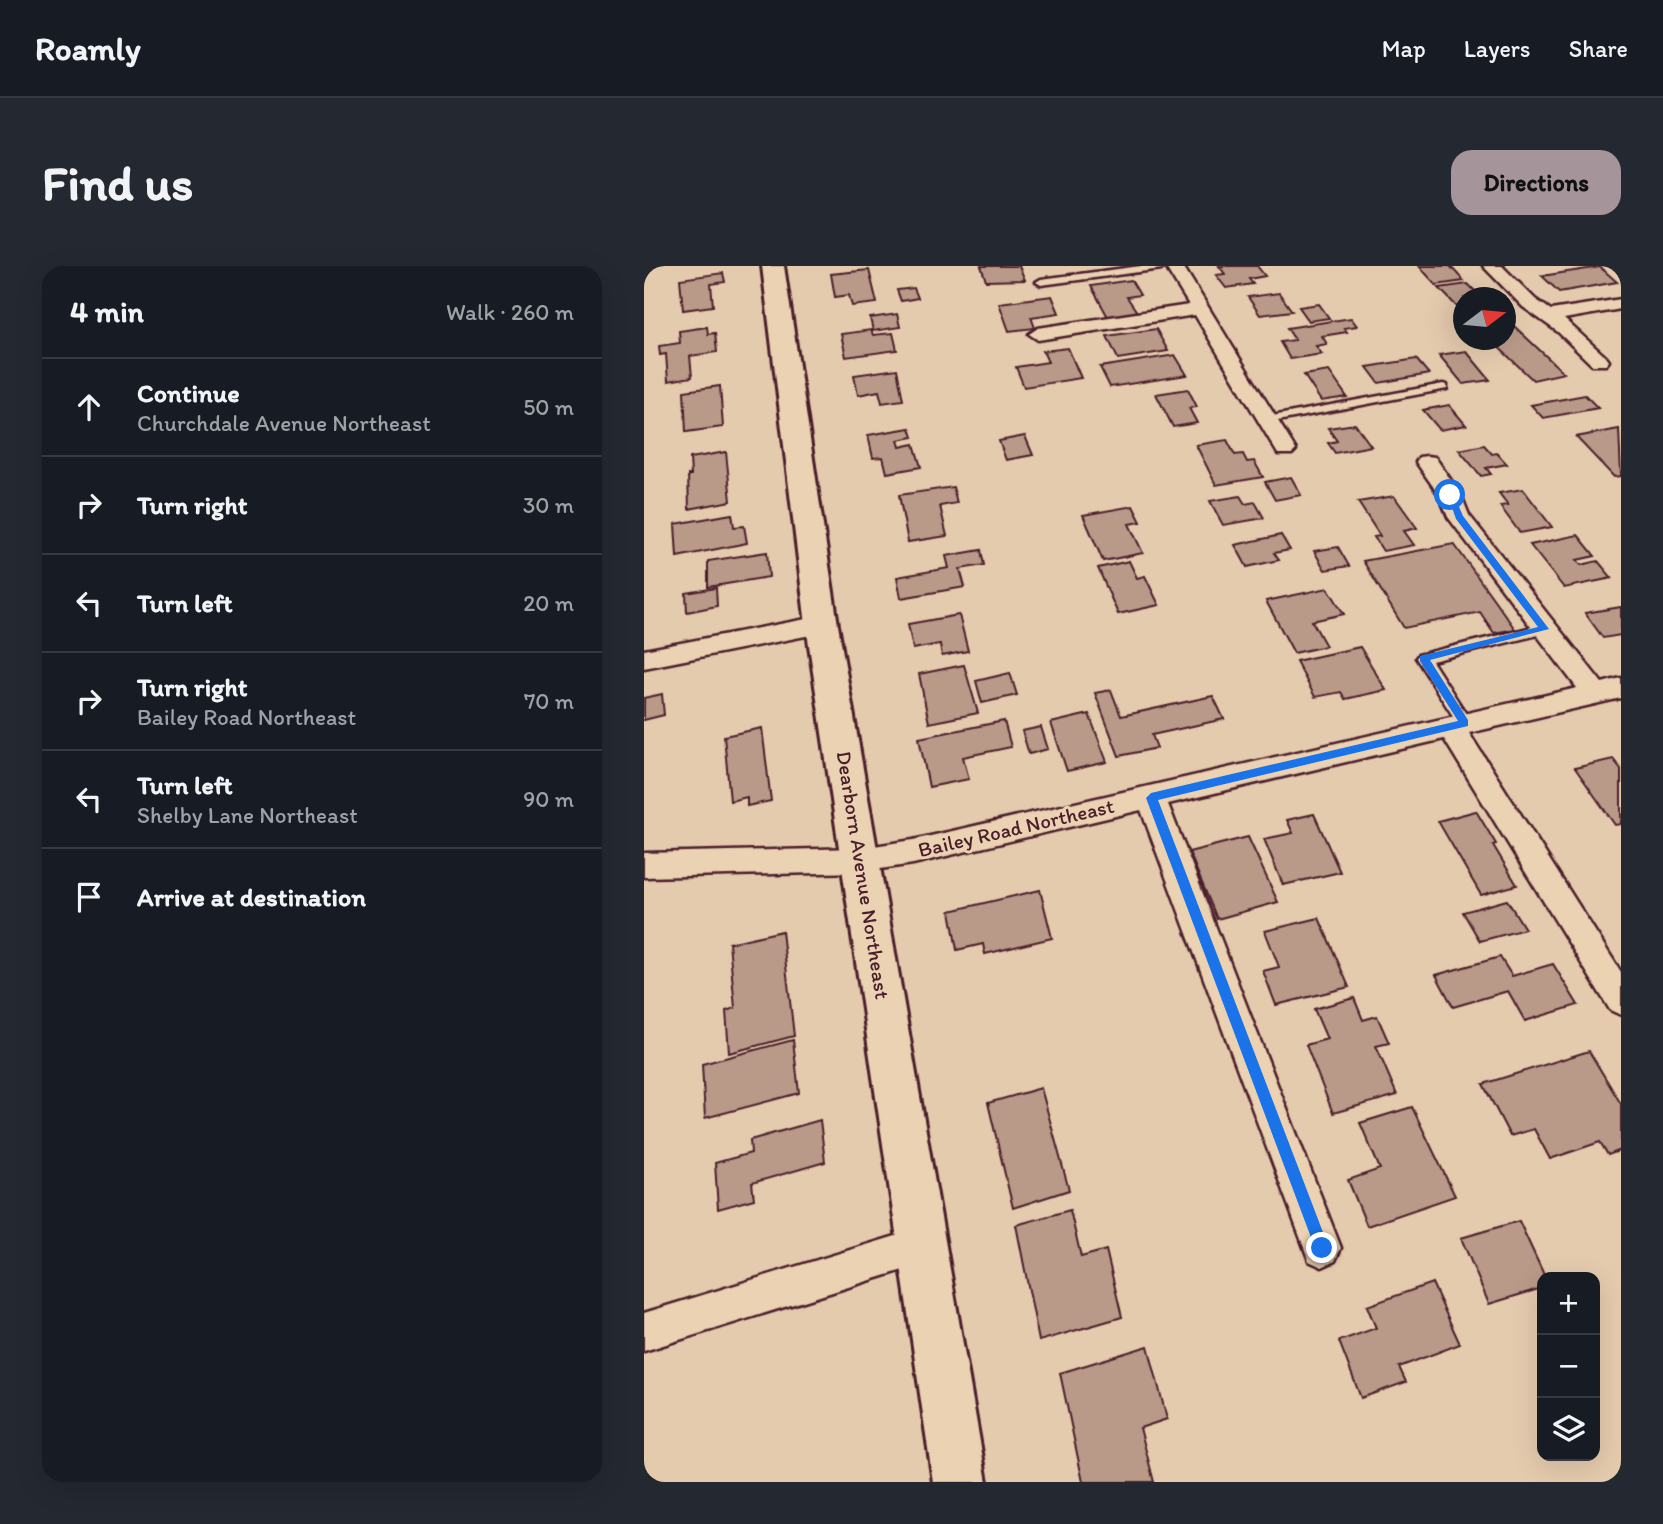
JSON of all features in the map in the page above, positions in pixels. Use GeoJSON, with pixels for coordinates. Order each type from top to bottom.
{"type":"FeatureCollection","features":[{"type":"Feature","properties":{"kind":"street","name":"Dearborn Avenue Northeast"},"geometry":{"type":"LineString","coordinates":[[773,266],[822,625],[960,1482]]}},
{"type":"Feature","properties":{"kind":"street"},"geometry":{"type":"LineString","coordinates":[[1174,266],[1285,450]]}},
{"type":"Feature","properties":{"kind":"street"},"geometry":{"type":"LineString","coordinates":[[1492,266],[1529,303],[1565,328],[1600,361]]}},
{"type":"Feature","properties":{"kind":"street"},"geometry":{"type":"LineString","coordinates":[[1547,316],[1621,304]]}},
{"type":"Feature","properties":{"kind":"street"},"geometry":{"type":"LineString","coordinates":[[1038,334],[1200,309]]}},
{"type":"Feature","properties":{"kind":"street"},"geometry":{"type":"LineString","coordinates":[[1427,462],[1450,495],[1459,517],[1545,629],[1608,691]]}},
{"type":"Feature","properties":{"kind":"street"},"geometry":{"type":"LineString","coordinates":[[644,659],[822,625]]}},
{"type":"Feature","properties":{"kind":"street","name":"Bailey Road Northeast"},"geometry":{"type":"LineString","coordinates":[[644,865],[861,860],[913,852],[1608,691]]}},
{"type":"Feature","properties":{"kind":"street"},"geometry":{"type":"LineString","coordinates":[[1458,724],[1621,1000]]}},
{"type":"Feature","properties":{"kind":"street"},"geometry":{"type":"LineString","coordinates":[[1151,798],[1322,1248]]}},
{"type":"Feature","properties":{"kind":"street"},"geometry":{"type":"LineString","coordinates":[[644,1332],[922,1247]]}},
{"type":"Feature","properties":{"kind":"lane"},"geometry":{"type":"LineString","coordinates":[[1041,282],[1162,266]]}},
{"type":"Feature","properties":{"kind":"lane"},"geometry":{"type":"LineString","coordinates":[[1267,420],[1443,387]]}},
{"type":"Feature","properties":{"kind":"lane"},"geometry":{"type":"LineString","coordinates":[[1458,724],[1423,658],[1545,629]]}},
{"type":"Feature","properties":{"kind":"building"},"geometry":{"type":"Polygon","coordinates":[[[981,266],[1019,266],[1025,280],[986,281],[981,266]]]}},
{"type":"Feature","properties":{"kind":"building"},"geometry":{"type":"Polygon","coordinates":[[[1219,266],[1257,266],[1265,276],[1249,279],[1253,284],[1226,288],[1216,275],[1225,274],[1219,266]]]}},
{"type":"Feature","properties":{"kind":"building"},"geometry":{"type":"Polygon","coordinates":[[[1419,266],[1450,266],[1464,281],[1436,285],[1419,266]]]}},
{"type":"Feature","properties":{"kind":"building"},"geometry":{"type":"Polygon","coordinates":[[[1600,267],[1617,282],[1559,292],[1542,276],[1600,267]]]}},
{"type":"Feature","properties":{"kind":"building"},"geometry":{"type":"Polygon","coordinates":[[[869,270],[877,303],[852,306],[849,295],[835,297],[831,274],[869,270]]]}},
{"type":"Feature","properties":{"kind":"building"},"geometry":{"type":"Polygon","coordinates":[[[723,273],[725,282],[711,284],[713,306],[683,310],[680,279],[723,273]]]}},
{"type":"Feature","properties":{"kind":"building"},"geometry":{"type":"Polygon","coordinates":[[[1131,280],[1140,295],[1127,297],[1137,312],[1108,317],[1091,286],[1131,280]]]}},
{"type":"Feature","properties":{"kind":"building"},"geometry":{"type":"Polygon","coordinates":[[[1468,284],[1471,287],[1453,287],[1453,303],[1439,288],[1468,284]]]}},
{"type":"Feature","properties":{"kind":"building"},"geometry":{"type":"Polygon","coordinates":[[[914,288],[918,298],[901,301],[897,290],[914,288]]]}},
{"type":"Feature","properties":{"kind":"building"},"geometry":{"type":"Polygon","coordinates":[[[1279,293],[1292,311],[1260,315],[1248,297],[1279,293]]]}},
{"type":"Feature","properties":{"kind":"building"},"geometry":{"type":"Polygon","coordinates":[[[1052,296],[1059,313],[1031,317],[1035,328],[1009,331],[999,303],[1052,296]]]}},
{"type":"Feature","properties":{"kind":"building"},"geometry":{"type":"Polygon","coordinates":[[[1319,304],[1329,318],[1309,321],[1299,307],[1319,304]]]}},
{"type":"Feature","properties":{"kind":"building"},"geometry":{"type":"Polygon","coordinates":[[[897,314],[900,327],[873,331],[870,318],[897,314]]]}},
{"type":"Feature","properties":{"kind":"building"},"geometry":{"type":"Polygon","coordinates":[[[1351,318],[1357,326],[1344,328],[1347,332],[1322,336],[1327,344],[1316,346],[1322,354],[1290,359],[1280,342],[1295,340],[1287,328],[1351,318]]]}},
{"type":"Feature","properties":{"kind":"building"},"geometry":{"type":"Polygon","coordinates":[[[707,327],[708,334],[715,333],[717,352],[690,356],[692,377],[668,381],[666,354],[660,355],[659,346],[680,343],[679,331],[707,327]]]}},
{"type":"Feature","properties":{"kind":"building"},"geometry":{"type":"Polygon","coordinates":[[[1516,328],[1564,373],[1533,380],[1502,350],[1516,350],[1516,328]]]}},
{"type":"Feature","properties":{"kind":"building"},"geometry":{"type":"Polygon","coordinates":[[[1156,329],[1168,351],[1118,359],[1107,336],[1156,329]]]}},
{"type":"Feature","properties":{"kind":"building"},"geometry":{"type":"Polygon","coordinates":[[[871,330],[873,335],[893,333],[897,350],[846,357],[841,334],[871,330]]]}},
{"type":"Feature","properties":{"kind":"building"},"geometry":{"type":"Polygon","coordinates":[[[1068,348],[1081,378],[1024,387],[1016,367],[1048,362],[1043,351],[1068,348]]]}},
{"type":"Feature","properties":{"kind":"building"},"geometry":{"type":"Polygon","coordinates":[[[1466,351],[1490,380],[1463,384],[1439,355],[1466,351]]]}},
{"type":"Feature","properties":{"kind":"building"},"geometry":{"type":"Polygon","coordinates":[[[1175,355],[1187,375],[1110,387],[1100,367],[1175,355]]]}},
{"type":"Feature","properties":{"kind":"building"},"geometry":{"type":"Polygon","coordinates":[[[1416,359],[1429,374],[1379,383],[1367,367],[1416,359]]]}},
{"type":"Feature","properties":{"kind":"building"},"geometry":{"type":"Polygon","coordinates":[[[897,369],[903,400],[882,403],[879,391],[858,395],[854,375],[897,369]]]}},
{"type":"Feature","properties":{"kind":"building"},"geometry":{"type":"Polygon","coordinates":[[[1329,371],[1347,397],[1321,401],[1304,375],[1329,371]]]}},
{"type":"Feature","properties":{"kind":"building"},"geometry":{"type":"Polygon","coordinates":[[[720,386],[723,427],[686,432],[684,391],[720,386]]]}},
{"type":"Feature","properties":{"kind":"building"},"geometry":{"type":"Polygon","coordinates":[[[1188,389],[1197,407],[1189,408],[1197,423],[1173,427],[1156,394],[1188,389]]]}},
{"type":"Feature","properties":{"kind":"building"},"geometry":{"type":"Polygon","coordinates":[[[1585,395],[1598,408],[1543,418],[1531,405],[1585,395]]]}},
{"type":"Feature","properties":{"kind":"building"},"geometry":{"type":"Polygon","coordinates":[[[1449,405],[1466,425],[1440,430],[1423,410],[1449,405]]]}},
{"type":"Feature","properties":{"kind":"building"},"geometry":{"type":"Polygon","coordinates":[[[1355,424],[1371,446],[1335,453],[1328,443],[1337,441],[1328,428],[1355,424]]]}},
{"type":"Feature","properties":{"kind":"building"},"geometry":{"type":"Polygon","coordinates":[[[910,428],[913,437],[898,440],[900,447],[914,444],[921,467],[887,473],[883,457],[873,458],[868,435],[910,428]]]}},
{"type":"Feature","properties":{"kind":"building"},"geometry":{"type":"Polygon","coordinates":[[[1619,429],[1621,476],[1614,477],[1576,437],[1619,429]]]}},
{"type":"Feature","properties":{"kind":"building"},"geometry":{"type":"Polygon","coordinates":[[[1025,436],[1033,455],[1006,460],[999,441],[1025,436]]]}},
{"type":"Feature","properties":{"kind":"building"},"geometry":{"type":"Polygon","coordinates":[[[1227,440],[1235,455],[1243,454],[1247,462],[1254,461],[1263,477],[1216,485],[1196,445],[1227,440]]]}},
{"type":"Feature","properties":{"kind":"building"},"geometry":{"type":"Polygon","coordinates":[[[1484,445],[1492,454],[1497,453],[1507,464],[1486,468],[1491,474],[1481,476],[1459,450],[1484,445]]]}},
{"type":"Feature","properties":{"kind":"building"},"geometry":{"type":"Polygon","coordinates":[[[726,452],[731,501],[689,509],[690,458],[726,452]]]}},
{"type":"Feature","properties":{"kind":"building"},"geometry":{"type":"Polygon","coordinates":[[[1291,477],[1301,495],[1275,500],[1265,482],[1291,477]]]}},
{"type":"Feature","properties":{"kind":"building"},"geometry":{"type":"Polygon","coordinates":[[[953,487],[957,503],[940,506],[947,536],[908,542],[899,495],[953,487]]]}},
{"type":"Feature","properties":{"kind":"building"},"geometry":{"type":"Polygon","coordinates":[[[1523,489],[1552,527],[1520,533],[1500,506],[1508,505],[1499,493],[1523,489]]]}},
{"type":"Feature","properties":{"kind":"building"},"geometry":{"type":"Polygon","coordinates":[[[1240,496],[1245,504],[1255,502],[1264,518],[1223,525],[1210,501],[1240,496]]]}},
{"type":"Feature","properties":{"kind":"building"},"geometry":{"type":"Polygon","coordinates":[[[1394,496],[1417,528],[1404,531],[1414,545],[1383,551],[1374,537],[1380,536],[1358,502],[1394,496]]]}},
{"type":"Feature","properties":{"kind":"building"},"geometry":{"type":"Polygon","coordinates":[[[1133,506],[1141,522],[1129,524],[1143,553],[1103,561],[1083,515],[1133,506]]]}},
{"type":"Feature","properties":{"kind":"building"},"geometry":{"type":"Polygon","coordinates":[[[732,514],[734,527],[744,526],[747,543],[677,557],[675,524],[732,514]]]}},
{"type":"Feature","properties":{"kind":"building"},"geometry":{"type":"Polygon","coordinates":[[[1281,535],[1290,550],[1274,553],[1279,560],[1247,567],[1235,545],[1281,535]]]}},
{"type":"Feature","properties":{"kind":"building"},"geometry":{"type":"Polygon","coordinates":[[[1578,535],[1595,556],[1577,560],[1581,565],[1598,561],[1612,578],[1564,588],[1530,545],[1578,535]]]}},
{"type":"Feature","properties":{"kind":"building"},"geometry":{"type":"Polygon","coordinates":[[[1454,544],[1515,629],[1494,633],[1480,612],[1404,628],[1363,561],[1454,544]]]}},
{"type":"Feature","properties":{"kind":"building"},"geometry":{"type":"Polygon","coordinates":[[[1338,547],[1349,566],[1325,570],[1314,551],[1338,547]]]}},
{"type":"Feature","properties":{"kind":"building"},"geometry":{"type":"Polygon","coordinates":[[[981,550],[984,565],[960,569],[965,587],[901,598],[897,577],[949,568],[946,556],[981,550]]]}},
{"type":"Feature","properties":{"kind":"building"},"geometry":{"type":"Polygon","coordinates":[[[767,552],[769,577],[708,587],[708,561],[767,552]]]}},
{"type":"Feature","properties":{"kind":"building"},"geometry":{"type":"Polygon","coordinates":[[[1129,561],[1137,578],[1145,576],[1159,605],[1118,614],[1098,568],[1129,561]]]}},
{"type":"Feature","properties":{"kind":"building"},"geometry":{"type":"Polygon","coordinates":[[[716,588],[717,606],[687,612],[686,593],[716,588]]]}},
{"type":"Feature","properties":{"kind":"building"},"geometry":{"type":"Polygon","coordinates":[[[1328,588],[1344,614],[1312,621],[1326,646],[1294,653],[1266,601],[1328,588]]]}},
{"type":"Feature","properties":{"kind":"building"},"geometry":{"type":"Polygon","coordinates":[[[1621,607],[1621,635],[1603,638],[1585,613],[1621,607]]]}},
{"type":"Feature","properties":{"kind":"building"},"geometry":{"type":"Polygon","coordinates":[[[959,615],[968,651],[942,656],[940,644],[913,649],[908,624],[959,615]]]}},
{"type":"Feature","properties":{"kind":"building"},"geometry":{"type":"Polygon","coordinates":[[[1360,647],[1386,690],[1345,699],[1341,692],[1315,697],[1296,661],[1360,647]]]}},
{"type":"Feature","properties":{"kind":"building"},"geometry":{"type":"Polygon","coordinates":[[[964,665],[978,713],[929,723],[919,674],[964,665]]]}},
{"type":"Feature","properties":{"kind":"building"},"geometry":{"type":"Polygon","coordinates":[[[1010,673],[1017,695],[982,703],[976,681],[1010,673]]]}},
{"type":"Feature","properties":{"kind":"building"},"geometry":{"type":"Polygon","coordinates":[[[1111,690],[1121,716],[1213,696],[1224,719],[1152,735],[1157,748],[1119,756],[1095,693],[1111,690]]]}},
{"type":"Feature","properties":{"kind":"building"},"geometry":{"type":"Polygon","coordinates":[[[662,694],[664,715],[644,720],[644,698],[662,694]]]}},
{"type":"Feature","properties":{"kind":"building"},"geometry":{"type":"Polygon","coordinates":[[[1089,714],[1107,762],[1067,771],[1051,723],[1089,714]]]}},
{"type":"Feature","properties":{"kind":"building"},"geometry":{"type":"Polygon","coordinates":[[[1004,721],[1011,747],[963,757],[969,779],[929,787],[919,738],[1004,721]]]}},
{"type":"Feature","properties":{"kind":"building"},"geometry":{"type":"Polygon","coordinates":[[[1041,727],[1048,749],[1029,754],[1022,731],[1041,727]]]}},
{"type":"Feature","properties":{"kind":"building"},"geometry":{"type":"Polygon","coordinates":[[[762,728],[771,801],[747,806],[747,797],[730,801],[724,736],[762,728]]]}},
{"type":"Feature","properties":{"kind":"building"},"geometry":{"type":"Polygon","coordinates":[[[1613,759],[1621,769],[1621,824],[1615,825],[1575,768],[1613,759]]]}},
{"type":"Feature","properties":{"kind":"building"},"geometry":{"type":"Polygon","coordinates":[[[1476,811],[1517,885],[1481,895],[1438,821],[1476,811]]]}},
{"type":"Feature","properties":{"kind":"building"},"geometry":{"type":"Polygon","coordinates":[[[1314,814],[1340,872],[1283,885],[1264,839],[1293,833],[1287,820],[1314,814]]]}},
{"type":"Feature","properties":{"kind":"building"},"geometry":{"type":"Polygon","coordinates":[[[1248,837],[1278,902],[1217,919],[1189,852],[1248,837]]]}},
{"type":"Feature","properties":{"kind":"building"},"geometry":{"type":"Polygon","coordinates":[[[1040,890],[1052,938],[985,954],[983,944],[957,950],[950,911],[1040,890]]]}},
{"type":"Feature","properties":{"kind":"building"},"geometry":{"type":"Polygon","coordinates":[[[1507,900],[1525,929],[1480,941],[1463,912],[1507,900]]]}},
{"type":"Feature","properties":{"kind":"building"},"geometry":{"type":"Polygon","coordinates":[[[1319,918],[1349,987],[1276,1005],[1263,971],[1279,967],[1265,931],[1319,918]]]}},
{"type":"Feature","properties":{"kind":"building"},"geometry":{"type":"Polygon","coordinates":[[[782,931],[794,1036],[729,1053],[726,1011],[735,1008],[729,943],[782,931]]]}},
{"type":"Feature","properties":{"kind":"building"},"geometry":{"type":"Polygon","coordinates":[[[1500,957],[1512,976],[1553,964],[1578,1005],[1525,1021],[1508,991],[1453,1007],[1436,975],[1500,957]]]}},
{"type":"Feature","properties":{"kind":"building"},"geometry":{"type":"Polygon","coordinates":[[[1354,998],[1363,1020],[1377,1016],[1389,1043],[1376,1046],[1397,1095],[1333,1113],[1306,1045],[1327,1039],[1314,1009],[1354,998]]]}},
{"type":"Feature","properties":{"kind":"building"},"geometry":{"type":"Polygon","coordinates":[[[793,1040],[799,1093],[705,1118],[702,1064],[793,1040]]]}},
{"type":"Feature","properties":{"kind":"building"},"geometry":{"type":"Polygon","coordinates":[[[1589,1051],[1621,1104],[1621,1150],[1608,1155],[1600,1142],[1550,1159],[1534,1129],[1510,1136],[1483,1084],[1589,1051]]]}},
{"type":"Feature","properties":{"kind":"building"},"geometry":{"type":"Polygon","coordinates":[[[1041,1088],[1069,1190],[1013,1208],[988,1103],[1041,1088]]]}},
{"type":"Feature","properties":{"kind":"building"},"geometry":{"type":"Polygon","coordinates":[[[1412,1107],[1455,1196],[1367,1226],[1348,1180],[1380,1169],[1360,1123],[1412,1107]]]}},
{"type":"Feature","properties":{"kind":"building"},"geometry":{"type":"Polygon","coordinates":[[[820,1120],[825,1162],[752,1183],[754,1199],[718,1209],[715,1163],[751,1153],[750,1140],[820,1120]]]}},
{"type":"Feature","properties":{"kind":"building"},"geometry":{"type":"Polygon","coordinates":[[[1070,1210],[1081,1257],[1106,1250],[1122,1317],[1039,1341],[1016,1225],[1070,1210]]]}},
{"type":"Feature","properties":{"kind":"building"},"geometry":{"type":"Polygon","coordinates":[[[1519,1221],[1543,1272],[1537,1272],[1537,1290],[1489,1304],[1461,1238],[1519,1221]]]}},
{"type":"Feature","properties":{"kind":"building"},"geometry":{"type":"Polygon","coordinates":[[[1432,1283],[1460,1344],[1399,1367],[1406,1382],[1361,1398],[1339,1341],[1376,1328],[1367,1306],[1432,1283]]]}},
{"type":"Feature","properties":{"kind":"building"},"geometry":{"type":"Polygon","coordinates":[[[1148,1346],[1167,1419],[1140,1428],[1154,1482],[1083,1482],[1060,1373],[1148,1346]]]}},
{"type":"Feature","properties":{"kind":"route"},"geometry":{"type":"LineString","coordinates":[[1322,1248],[1151,798],[1465,723],[1423,658],[1545,629],[1459,517],[1450,495]]}}]}
